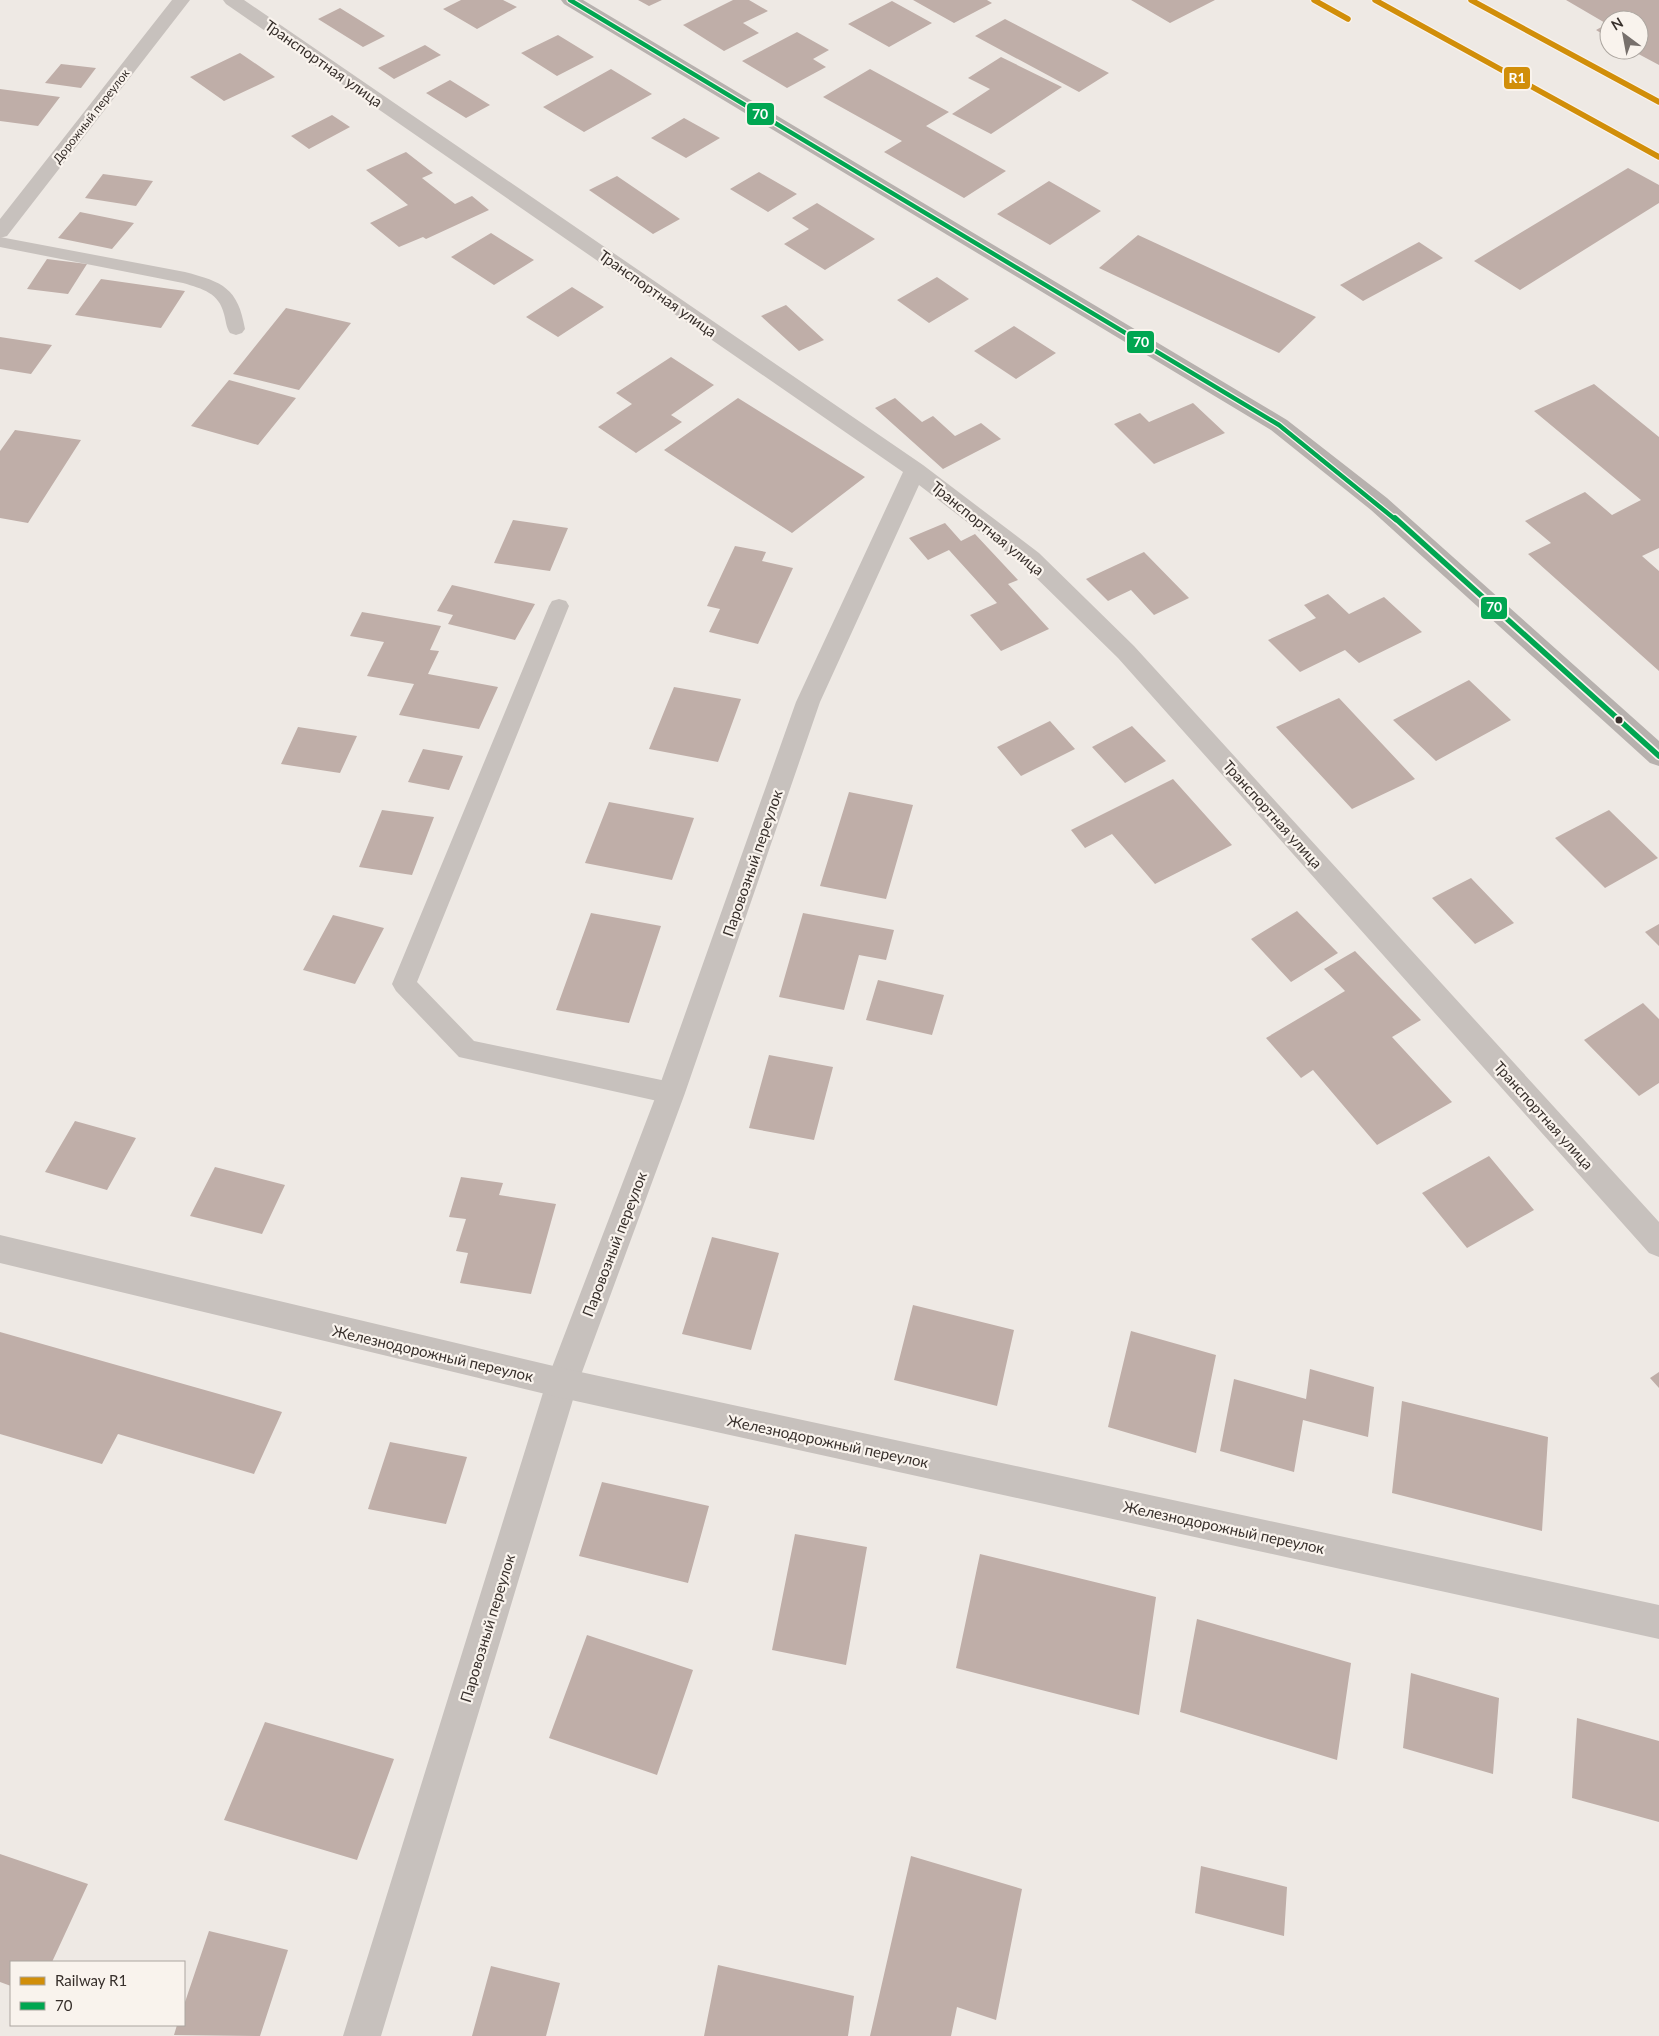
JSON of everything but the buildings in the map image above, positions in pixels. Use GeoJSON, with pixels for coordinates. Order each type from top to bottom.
{"type":"FeatureCollection","features":[{"type":"Feature","properties":{"kind":"main road"},"geometry":{"type":"LineString","coordinates":[[570,0],[1279,425],[1379,504],[1659,756]]}},
{"type":"Feature","properties":{"kind":"street","name":"Дорожный переулок"},"geometry":{"type":"LineString","coordinates":[[0,232],[181,0]]}},
{"type":"Feature","properties":{"kind":"street","name":"Транспортная улица"},"geometry":{"type":"LineString","coordinates":[[232,0],[915,470],[1031,559],[1126,652],[1659,1243]]}},
{"type":"Feature","properties":{"kind":"street","name":"Паровозный переулок"},"geometry":{"type":"LineString","coordinates":[[362,2036],[562,1383],[671,1093],[808,702],[915,470]]}},
{"type":"Feature","properties":{"kind":"street","name":"Железнодорожный переулок"},"geometry":{"type":"LineString","coordinates":[[0,1249],[562,1383],[1659,1622]]}},
{"type":"Feature","properties":{"kind":"lane"},"geometry":{"type":"LineString","coordinates":[[0,242],[185,278],[207,284],[227,295],[234,311],[236,329]]}},
{"type":"Feature","properties":{"kind":"lane"},"geometry":{"type":"LineString","coordinates":[[560,606],[404,984],[467,1050],[671,1093]]}},
{"type":"Feature","properties":{"kind":"rail line","name":"R1"},"geometry":{"type":"LineString","coordinates":[[1314,0],[1348,19]]}},
{"type":"Feature","properties":{"kind":"rail line","name":"R1"},"geometry":{"type":"LineString","coordinates":[[1375,0],[1659,157]]}},
{"type":"Feature","properties":{"kind":"rail line","name":"R1"},"geometry":{"type":"LineString","coordinates":[[1471,0],[1659,102]]}},
{"type":"Feature","properties":{"kind":"transit line","name":"70"},"geometry":{"type":"LineString","coordinates":[[570,0],[1279,425],[1379,504],[1659,756]]}}]}
